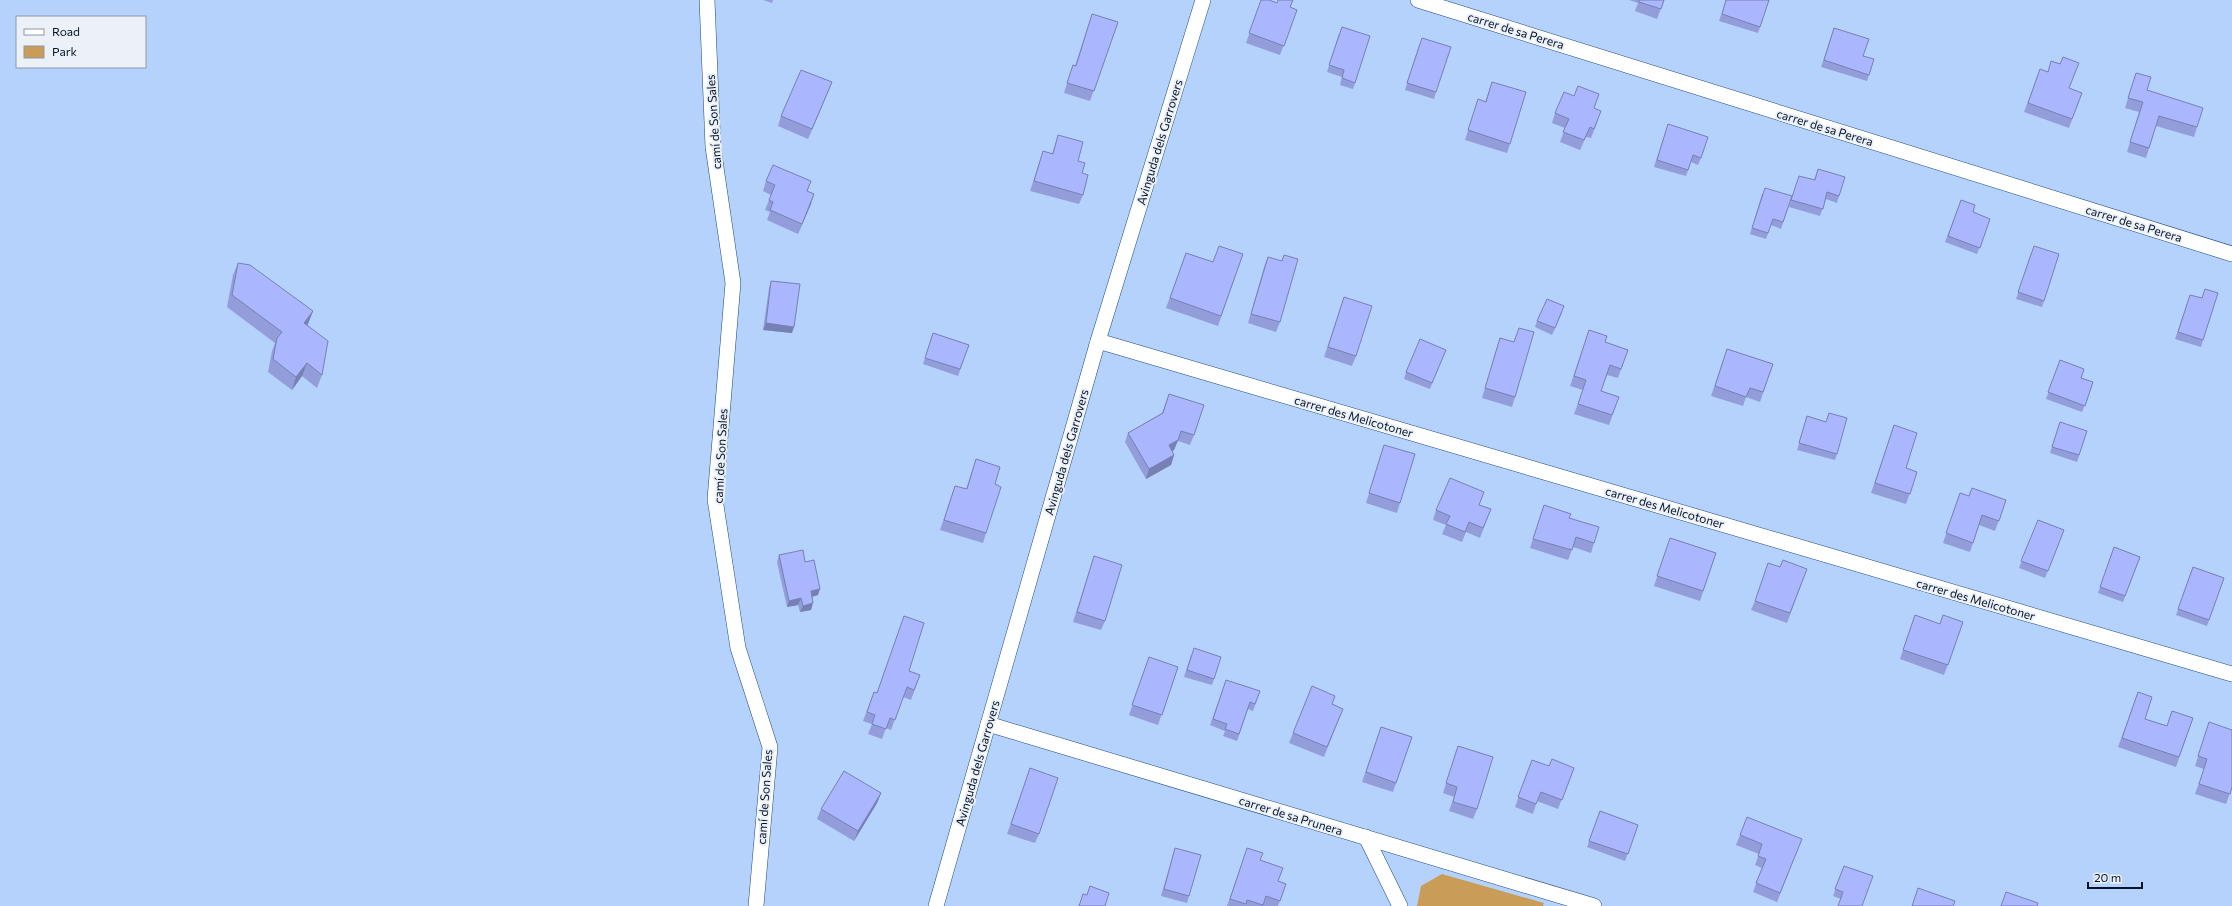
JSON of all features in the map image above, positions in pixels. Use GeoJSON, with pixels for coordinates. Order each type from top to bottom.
{"type":"FeatureCollection","features":[{"type":"Feature","properties":{"kind":"street","name":"camí de Son Sales"},"geometry":{"type":"LineString","coordinates":[[707,0],[712,147],[733,282],[715,499],[738,648],[770,747],[756,906]]}},
{"type":"Feature","properties":{"kind":"street","name":"Avinguda dels Garrovers"},"geometry":{"type":"LineString","coordinates":[[936,906],[1098,341],[1203,0]]}},
{"type":"Feature","properties":{"kind":"street","name":"carrer de sa Perera"},"geometry":{"type":"LineString","coordinates":[[1418,0],[2232,254]]}},
{"type":"Feature","properties":{"kind":"street","name":"carrer des Melicotoner"},"geometry":{"type":"LineString","coordinates":[[1098,341],[2232,674]]}},
{"type":"Feature","properties":{"kind":"street","name":"carrer de sa Prunera"},"geometry":{"type":"LineString","coordinates":[[988,724],[1594,906]]}},
{"type":"Feature","properties":{"kind":"street"},"geometry":{"type":"LineString","coordinates":[[1366,837],[1400,906]]}},
{"type":"Feature","properties":{"kind":"green space"},"geometry":{"type":"Polygon","coordinates":[[[1442,874],[1544,903],[1543,906],[1417,906],[1421,886],[1442,874]]]}},
{"type":"Feature","properties":{"kind":"building"},"geometry":{"type":"Polygon","coordinates":[[[1261,0],[1269,0],[1277,3],[1278,0],[1293,0],[1290,7],[1297,10],[1284,46],[1249,33],[1261,0]]]}},
{"type":"Feature","properties":{"kind":"building"},"geometry":{"type":"Polygon","coordinates":[[[1639,0],[1664,0],[1661,9],[1639,2],[1639,0]]]}},
{"type":"Feature","properties":{"kind":"building"},"geometry":{"type":"Polygon","coordinates":[[[1726,0],[1769,0],[1760,27],[1722,14],[1726,0]]]}},
{"type":"Feature","properties":{"kind":"building"},"geometry":{"type":"Polygon","coordinates":[[[1092,14],[1118,22],[1094,91],[1067,83],[1073,65],[1076,66],[1092,14]]]}},
{"type":"Feature","properties":{"kind":"building"},"geometry":{"type":"Polygon","coordinates":[[[1342,27],[1370,36],[1355,83],[1342,78],[1344,70],[1329,65],[1342,27]]]}},
{"type":"Feature","properties":{"kind":"building"},"geometry":{"type":"Polygon","coordinates":[[[1834,28],[1869,39],[1863,56],[1874,59],[1869,75],[1824,60],[1834,28]]]}},
{"type":"Feature","properties":{"kind":"building"},"geometry":{"type":"Polygon","coordinates":[[[1422,38],[1451,47],[1436,92],[1407,83],[1422,38]]]}},
{"type":"Feature","properties":{"kind":"building"},"geometry":{"type":"Polygon","coordinates":[[[2063,57],[2079,63],[2069,88],[2082,93],[2072,119],[2028,103],[2040,69],[2048,72],[2051,61],[2060,64],[2063,57]]]}},
{"type":"Feature","properties":{"kind":"building"},"geometry":{"type":"Polygon","coordinates":[[[801,70],[832,82],[812,129],[781,116],[801,70]]]}},
{"type":"Feature","properties":{"kind":"building"},"geometry":{"type":"Polygon","coordinates":[[[2136,73],[2151,77],[2147,90],[2203,108],[2197,127],[2159,116],[2149,148],[2130,142],[2143,102],[2128,98],[2136,73]]]}},
{"type":"Feature","properties":{"kind":"building"},"geometry":{"type":"Polygon","coordinates":[[[1492,82],[1526,92],[1510,144],[1468,130],[1478,99],[1486,102],[1492,82]]]}},
{"type":"Feature","properties":{"kind":"building"},"geometry":{"type":"Polygon","coordinates":[[[1578,86],[1599,94],[1594,108],[1601,111],[1594,129],[1590,127],[1584,140],[1563,132],[1569,119],[1555,113],[1564,92],[1574,96],[1578,86]]]}},
{"type":"Feature","properties":{"kind":"building"},"geometry":{"type":"Polygon","coordinates":[[[1668,124],[1708,137],[1701,158],[1693,155],[1688,170],[1657,160],[1668,124]]]}},
{"type":"Feature","properties":{"kind":"building"},"geometry":{"type":"Polygon","coordinates":[[[1058,135],[1083,142],[1078,161],[1085,163],[1082,173],[1088,175],[1083,195],[1034,181],[1043,151],[1053,154],[1058,135]]]}},
{"type":"Feature","properties":{"kind":"building"},"geometry":{"type":"Polygon","coordinates":[[[773,165],[811,181],[807,191],[814,194],[802,224],[770,210],[773,202],[769,200],[775,185],[766,181],[773,165]]]}},
{"type":"Feature","properties":{"kind":"building"},"geometry":{"type":"Polygon","coordinates":[[[1818,169],[1845,177],[1839,196],[1827,192],[1823,209],[1791,200],[1799,176],[1815,180],[1818,169]]]}},
{"type":"Feature","properties":{"kind":"building"},"geometry":{"type":"Polygon","coordinates":[[[1765,188],[1792,196],[1783,222],[1773,219],[1768,233],[1752,228],[1765,188]]]}},
{"type":"Feature","properties":{"kind":"building"},"geometry":{"type":"Polygon","coordinates":[[[1961,200],[1975,205],[1973,212],[1990,219],[1980,248],[1948,236],[1961,200]]]}},
{"type":"Feature","properties":{"kind":"building"},"geometry":{"type":"Polygon","coordinates":[[[1219,246],[1243,254],[1221,316],[1170,298],[1186,253],[1213,262],[1219,246]]]}},
{"type":"Feature","properties":{"kind":"building"},"geometry":{"type":"Polygon","coordinates":[[[2034,246],[2059,254],[2044,301],[2018,292],[2034,246]]]}},
{"type":"Feature","properties":{"kind":"building"},"geometry":{"type":"Polygon","coordinates":[[[1284,255],[1298,259],[1280,322],[1251,314],[1268,257],[1282,261],[1284,255]]]}},
{"type":"Feature","properties":{"kind":"building"},"geometry":{"type":"Polygon","coordinates":[[[238,263],[250,265],[313,311],[304,323],[328,341],[322,375],[307,363],[296,377],[273,359],[277,338],[282,332],[232,295],[238,263]]]}},
{"type":"Feature","properties":{"kind":"building"},"geometry":{"type":"Polygon","coordinates":[[[771,281],[800,284],[794,327],[766,323],[771,281]]]}},
{"type":"Feature","properties":{"kind":"building"},"geometry":{"type":"Polygon","coordinates":[[[2205,289],[2218,293],[2203,340],[2178,332],[2190,295],[2202,298],[2205,289]]]}},
{"type":"Feature","properties":{"kind":"building"},"geometry":{"type":"Polygon","coordinates":[[[1344,297],[1372,306],[1356,356],[1328,347],[1344,297]]]}},
{"type":"Feature","properties":{"kind":"building"},"geometry":{"type":"Polygon","coordinates":[[[1547,299],[1564,306],[1555,328],[1537,321],[1547,299]]]}},
{"type":"Feature","properties":{"kind":"building"},"geometry":{"type":"Polygon","coordinates":[[[1519,328],[1534,332],[1515,397],[1485,388],[1500,338],[1514,342],[1519,328]]]}},
{"type":"Feature","properties":{"kind":"building"},"geometry":{"type":"Polygon","coordinates":[[[1589,330],[1607,336],[1605,342],[1628,350],[1621,369],[1610,365],[1601,391],[1619,397],[1612,415],[1578,404],[1586,380],[1574,376],[1589,330]]]}},
{"type":"Feature","properties":{"kind":"building"},"geometry":{"type":"Polygon","coordinates":[[[933,333],[969,345],[960,369],[925,358],[933,333]]]}},
{"type":"Feature","properties":{"kind":"building"},"geometry":{"type":"Polygon","coordinates":[[[1420,339],[1446,350],[1432,383],[1406,372],[1420,339]]]}},
{"type":"Feature","properties":{"kind":"building"},"geometry":{"type":"Polygon","coordinates":[[[1727,349],[1773,364],[1763,392],[1750,388],[1746,397],[1715,386],[1727,349]]]}},
{"type":"Feature","properties":{"kind":"building"},"geometry":{"type":"Polygon","coordinates":[[[2060,360],[2084,369],[2081,378],[2093,382],[2085,406],[2048,392],[2060,360]]]}},
{"type":"Feature","properties":{"kind":"building"},"geometry":{"type":"Polygon","coordinates":[[[1169,394],[1204,405],[1194,435],[1181,431],[1178,440],[1169,445],[1174,455],[1149,469],[1128,433],[1163,413],[1169,394]]]}},
{"type":"Feature","properties":{"kind":"building"},"geometry":{"type":"Polygon","coordinates":[[[1829,413],[1847,418],[1837,454],[1799,443],[1807,416],[1826,422],[1829,413]]]}},
{"type":"Feature","properties":{"kind":"building"},"geometry":{"type":"Polygon","coordinates":[[[2060,422],[2087,431],[2079,455],[2052,447],[2060,422]]]}},
{"type":"Feature","properties":{"kind":"building"},"geometry":{"type":"Polygon","coordinates":[[[1894,425],[1917,433],[1906,468],[1917,472],[1910,494],[1875,483],[1894,425]]]}},
{"type":"Feature","properties":{"kind":"building"},"geometry":{"type":"Polygon","coordinates":[[[1384,445],[1415,454],[1400,503],[1369,493],[1384,445]]]}},
{"type":"Feature","properties":{"kind":"building"},"geometry":{"type":"Polygon","coordinates":[[[976,459],[1000,467],[995,484],[1001,487],[986,533],[944,520],[955,486],[967,489],[976,459]]]}},
{"type":"Feature","properties":{"kind":"building"},"geometry":{"type":"Polygon","coordinates":[[[1450,478],[1484,492],[1479,505],[1491,509],[1483,528],[1469,522],[1465,532],[1446,524],[1450,516],[1436,510],[1450,478]]]}},
{"type":"Feature","properties":{"kind":"building"},"geometry":{"type":"Polygon","coordinates":[[[1972,488],[2006,500],[1999,521],[1982,515],[1973,543],[1946,533],[1960,493],[1969,496],[1972,488]]]}},
{"type":"Feature","properties":{"kind":"building"},"geometry":{"type":"Polygon","coordinates":[[[1544,505],[1571,514],[1569,518],[1599,527],[1594,543],[1576,537],[1572,550],[1533,539],[1544,505]]]}},
{"type":"Feature","properties":{"kind":"building"},"geometry":{"type":"Polygon","coordinates":[[[2038,520],[2064,530],[2048,571],[2021,561],[2038,520]]]}},
{"type":"Feature","properties":{"kind":"building"},"geometry":{"type":"Polygon","coordinates":[[[1670,538],[1716,553],[1703,591],[1657,576],[1670,538]]]}},
{"type":"Feature","properties":{"kind":"building"},"geometry":{"type":"Polygon","coordinates":[[[2114,547],[2140,557],[2125,596],[2100,587],[2114,547]]]}},
{"type":"Feature","properties":{"kind":"building"},"geometry":{"type":"Polygon","coordinates":[[[803,550],[805,562],[814,560],[820,589],[811,591],[813,603],[803,606],[801,598],[789,601],[779,555],[803,550]]]}},
{"type":"Feature","properties":{"kind":"building"},"geometry":{"type":"Polygon","coordinates":[[[1094,556],[1122,565],[1105,621],[1077,612],[1094,556]]]}},
{"type":"Feature","properties":{"kind":"building"},"geometry":{"type":"Polygon","coordinates":[[[1783,560],[1807,569],[1790,613],[1755,601],[1768,563],[1780,567],[1783,560]]]}},
{"type":"Feature","properties":{"kind":"building"},"geometry":{"type":"Polygon","coordinates":[[[2193,567],[2224,578],[2209,620],[2178,609],[2193,567]]]}},
{"type":"Feature","properties":{"kind":"building"},"geometry":{"type":"Polygon","coordinates":[[[1915,615],[1940,624],[1943,615],[1963,622],[1948,665],[1903,650],[1915,615]]]}},
{"type":"Feature","properties":{"kind":"building"},"geometry":{"type":"Polygon","coordinates":[[[904,616],[924,623],[909,671],[920,675],[914,690],[907,687],[895,720],[890,718],[886,729],[872,724],[875,715],[867,712],[874,692],[877,693],[904,616]]]}},
{"type":"Feature","properties":{"kind":"building"},"geometry":{"type":"Polygon","coordinates":[[[1194,648],[1221,657],[1214,679],[1187,670],[1194,648]]]}},
{"type":"Feature","properties":{"kind":"building"},"geometry":{"type":"Polygon","coordinates":[[[1149,657],[1178,667],[1162,715],[1132,705],[1149,657]]]}},
{"type":"Feature","properties":{"kind":"building"},"geometry":{"type":"Polygon","coordinates":[[[1226,680],[1260,691],[1255,704],[1250,702],[1239,734],[1225,729],[1227,724],[1213,719],[1226,680]]]}},
{"type":"Feature","properties":{"kind":"building"},"geometry":{"type":"Polygon","coordinates":[[[1312,686],[1335,696],[1332,704],[1343,709],[1327,747],[1293,733],[1312,686]]]}},
{"type":"Feature","properties":{"kind":"building"},"geometry":{"type":"Polygon","coordinates":[[[2138,692],[2152,697],[2145,719],[2167,726],[2172,711],[2193,718],[2179,757],[2122,738],[2138,692]]]}},
{"type":"Feature","properties":{"kind":"building"},"geometry":{"type":"Polygon","coordinates":[[[2209,722],[2232,730],[2232,787],[2230,794],[2199,784],[2207,759],[2198,756],[2209,722]]]}},
{"type":"Feature","properties":{"kind":"building"},"geometry":{"type":"Polygon","coordinates":[[[1381,727],[1412,737],[1396,783],[1366,772],[1381,727]]]}},
{"type":"Feature","properties":{"kind":"building"},"geometry":{"type":"Polygon","coordinates":[[[1458,746],[1493,757],[1477,809],[1453,802],[1457,787],[1446,783],[1458,746]]]}},
{"type":"Feature","properties":{"kind":"building"},"geometry":{"type":"Polygon","coordinates":[[[1552,759],[1574,768],[1562,800],[1541,792],[1536,804],[1518,797],[1532,760],[1549,766],[1552,759]]]}},
{"type":"Feature","properties":{"kind":"building"},"geometry":{"type":"Polygon","coordinates":[[[1030,768],[1058,778],[1039,834],[1011,824],[1030,768]]]}},
{"type":"Feature","properties":{"kind":"building"},"geometry":{"type":"Polygon","coordinates":[[[844,771],[881,793],[858,831],[821,809],[844,771]]]}},
{"type":"Feature","properties":{"kind":"building"},"geometry":{"type":"Polygon","coordinates":[[[1600,811],[1638,825],[1628,854],[1589,841],[1600,811]]]}},
{"type":"Feature","properties":{"kind":"building"},"geometry":{"type":"Polygon","coordinates":[[[1747,817],[1802,839],[1780,893],[1756,883],[1766,859],[1758,856],[1762,844],[1740,835],[1747,817]]]}},
{"type":"Feature","properties":{"kind":"building"},"geometry":{"type":"Polygon","coordinates":[[[1175,848],[1201,855],[1189,896],[1164,889],[1175,848]]]}},
{"type":"Feature","properties":{"kind":"building"},"geometry":{"type":"Polygon","coordinates":[[[1247,848],[1263,853],[1260,860],[1283,868],[1278,881],[1286,884],[1280,901],[1266,896],[1263,905],[1247,900],[1246,904],[1230,899],[1247,848]]]}},
{"type":"Feature","properties":{"kind":"building"},"geometry":{"type":"Polygon","coordinates":[[[1844,866],[1873,876],[1862,906],[1838,906],[1843,892],[1835,889],[1844,866]]]}},
{"type":"Feature","properties":{"kind":"building"},"geometry":{"type":"Polygon","coordinates":[[[1090,886],[1109,893],[1105,906],[1079,906],[1083,894],[1087,895],[1090,886]]]}},
{"type":"Feature","properties":{"kind":"building"},"geometry":{"type":"Polygon","coordinates":[[[1918,888],[1955,901],[1953,906],[1912,906],[1918,888]]]}},
{"type":"Feature","properties":{"kind":"building"},"geometry":{"type":"Polygon","coordinates":[[[2006,892],[2038,903],[2037,906],[2001,906],[2006,892]]]}}]}
